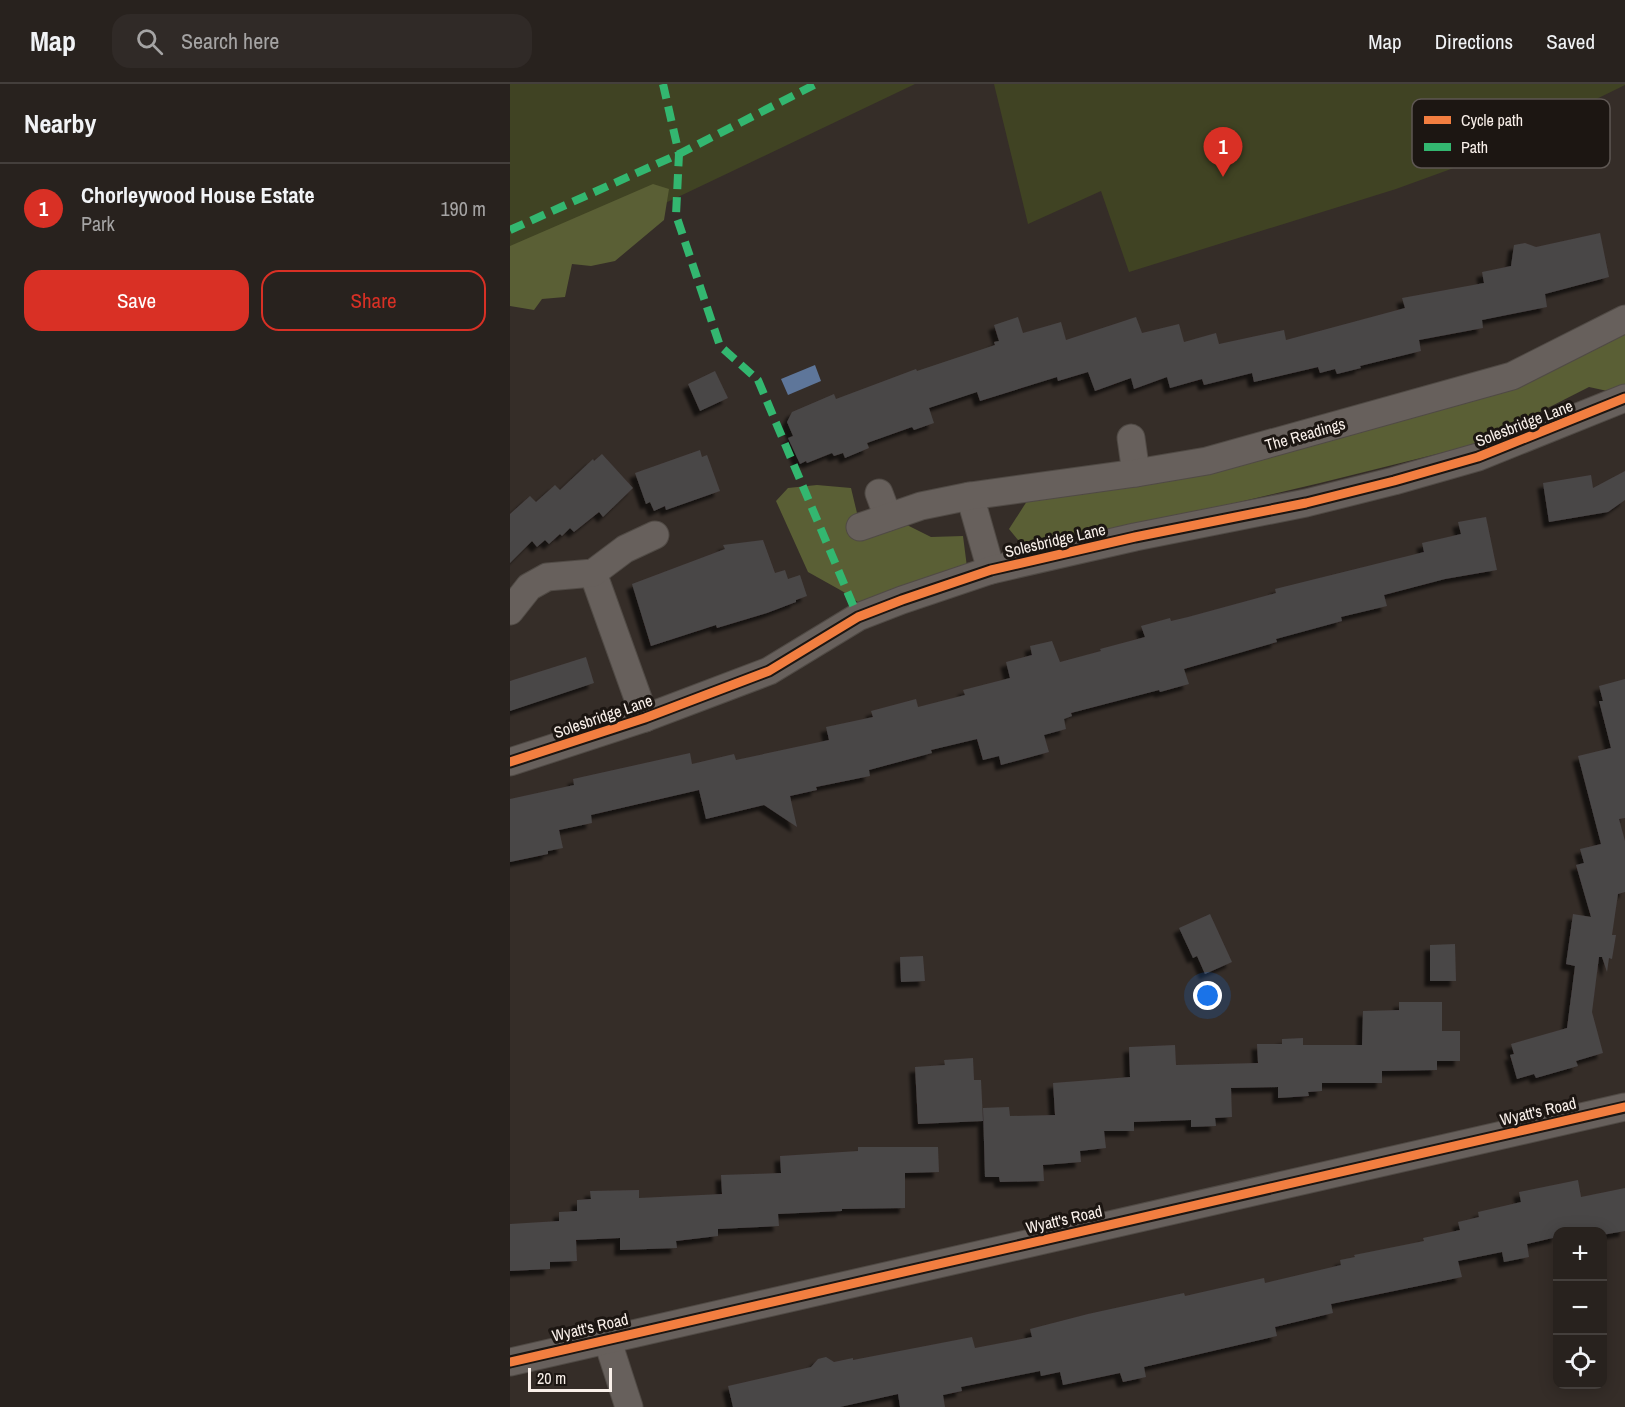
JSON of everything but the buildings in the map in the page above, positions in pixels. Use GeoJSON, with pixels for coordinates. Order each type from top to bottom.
{"type":"FeatureCollection","features":[{"type":"Feature","properties":{"kind":"street","name":"The Readings"},"geometry":{"type":"LineString","coordinates":[[860,527],[883,505],[921,506],[970,496],[1207,461],[1512,376],[1625,319]]}},
{"type":"Feature","properties":{"kind":"street","name":"Solesbridge Lane"},"geometry":{"type":"LineString","coordinates":[[510,762],[645,718],[769,671],[858,617],[991,570],[1135,537],[1306,503],[1394,481],[1478,457],[1625,398]]}},
{"type":"Feature","properties":{"kind":"street"},"geometry":{"type":"LineString","coordinates":[[1131,438],[1136,473]]}},
{"type":"Feature","properties":{"kind":"street"},"geometry":{"type":"LineString","coordinates":[[970,496],[991,570]]}},
{"type":"Feature","properties":{"kind":"street"},"geometry":{"type":"LineString","coordinates":[[510,612],[528,587],[547,578],[592,573],[625,549],[655,535]]}},
{"type":"Feature","properties":{"kind":"street"},"geometry":{"type":"LineString","coordinates":[[592,573],[645,718]]}},
{"type":"Feature","properties":{"kind":"street","name":"Wyatt's Road"},"geometry":{"type":"LineString","coordinates":[[510,1362],[1625,1107]]}},
{"type":"Feature","properties":{"kind":"street"},"geometry":{"type":"LineString","coordinates":[[607,1339],[629,1407]]}},
{"type":"Feature","properties":{"kind":"green space"},"geometry":{"type":"Polygon","coordinates":[[[510,84],[915,84],[510,277],[510,84]]]}},
{"type":"Feature","properties":{"kind":"green space"},"geometry":{"type":"Polygon","coordinates":[[[994,84],[1625,84],[1596,99],[1412,99],[1412,168],[1454,168],[1396,189],[1129,272],[1101,191],[1028,224],[994,84]]]}},
{"type":"Feature","properties":{"kind":"green space"},"geometry":{"type":"Polygon","coordinates":[[[653,184],[669,189],[664,220],[615,261],[591,266],[572,264],[565,297],[542,299],[534,310],[510,306],[510,246],[653,184]]]}},
{"type":"Feature","properties":{"kind":"green space"},"geometry":{"type":"Polygon","coordinates":[[[1625,328],[1625,392],[1589,387],[1477,444],[1028,552],[1009,529],[1029,498],[1206,467],[1625,328]]]}},
{"type":"Feature","properties":{"kind":"green space"},"geometry":{"type":"Polygon","coordinates":[[[817,485],[851,488],[857,513],[871,531],[901,522],[931,537],[963,536],[967,567],[865,607],[808,572],[776,501],[788,488],[817,485]]]}},
{"type":"Feature","properties":{"kind":"water"},"geometry":{"type":"Polygon","coordinates":[[[815,365],[821,381],[788,395],[781,379],[815,365]]]}},
{"type":"Feature","properties":{"kind":"marked path"},"geometry":{"type":"LineString","coordinates":[[663,84],[679,154],[676,215],[720,346],[758,380],[858,617]]}},
{"type":"Feature","properties":{"kind":"marked path"},"geometry":{"type":"LineString","coordinates":[[510,230],[679,154],[816,84]]}},
{"type":"Feature","properties":{"kind":"cycle path"},"geometry":{"type":"LineString","coordinates":[[510,762],[645,718],[769,671],[858,617],[991,570],[1135,537],[1306,503],[1394,481],[1478,457],[1625,398]]}},
{"type":"Feature","properties":{"kind":"cycle path"},"geometry":{"type":"LineString","coordinates":[[510,1362],[1625,1107]]}},
{"type":"Feature","properties":{"kind":"place","name":"Chorleywood House Estate"},"geometry":{"type":"Point","coordinates":[1223,177]}}]}
